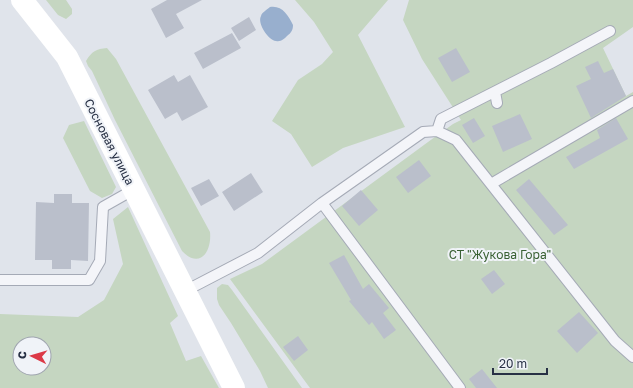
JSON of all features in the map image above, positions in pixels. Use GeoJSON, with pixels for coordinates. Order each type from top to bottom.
{"type":"FeatureCollection","features":[{"type":"Feature","properties":{"kind":"street","name":"Сосновая улица"},"geometry":{"type":"LineString","coordinates":[[22,0],[66,57],[234,388]]}},
{"type":"Feature","properties":{"kind":"lane"},"geometry":{"type":"LineString","coordinates":[[437,131],[441,119],[610,31]]}},
{"type":"Feature","properties":{"kind":"lane"},"geometry":{"type":"LineString","coordinates":[[495,92],[497,103]]}},
{"type":"Feature","properties":{"kind":"lane"},"geometry":{"type":"LineString","coordinates":[[491,184],[633,101]]}},
{"type":"Feature","properties":{"kind":"lane"},"geometry":{"type":"LineString","coordinates":[[184,291],[258,253],[322,204],[423,132],[437,131],[456,140],[614,341],[633,357]]}},
{"type":"Feature","properties":{"kind":"lane"},"geometry":{"type":"LineString","coordinates":[[0,280],[89,280],[100,261],[103,208],[133,190]]}},
{"type":"Feature","properties":{"kind":"lane"},"geometry":{"type":"LineString","coordinates":[[322,204],[460,388]]}},
{"type":"Feature","properties":{"kind":"green space"},"geometry":{"type":"Polygon","coordinates":[[[46,0],[66,0],[72,9],[72,14],[66,19],[58,15],[46,0]]]}},
{"type":"Feature","properties":{"kind":"green space"},"geometry":{"type":"Polygon","coordinates":[[[295,0],[388,0],[358,35],[405,127],[343,148],[312,167],[291,134],[272,121],[298,80],[322,64],[333,52],[314,22],[295,0]]]}},
{"type":"Feature","properties":{"kind":"green space","name":"СТ \"Жукова Гора\""},"geometry":{"type":"Polygon","coordinates":[[[409,0],[633,0],[633,27],[603,48],[626,96],[633,92],[633,388],[310,388],[230,279],[262,264],[428,142],[461,120],[422,59],[403,20],[409,0]]]}},
{"type":"Feature","properties":{"kind":"green space"},"geometry":{"type":"Polygon","coordinates":[[[107,48],[116,59],[210,232],[209,246],[204,256],[194,259],[182,251],[115,120],[92,71],[88,66],[86,61],[92,53],[100,49],[107,48]]]}},
{"type":"Feature","properties":{"kind":"green space"},"geometry":{"type":"Polygon","coordinates":[[[84,121],[116,187],[112,194],[102,198],[90,191],[63,138],[69,125],[84,121]]]}},
{"type":"Feature","properties":{"kind":"green space"},"geometry":{"type":"Polygon","coordinates":[[[128,207],[178,316],[170,323],[186,361],[201,356],[219,388],[0,388],[0,314],[78,317],[104,300],[123,264],[113,219],[128,207]]]}},
{"type":"Feature","properties":{"kind":"green space"},"geometry":{"type":"Polygon","coordinates":[[[222,284],[228,285],[232,290],[302,388],[268,388],[260,371],[219,305],[217,299],[217,288],[222,284]]]}},
{"type":"Feature","properties":{"kind":"water"},"geometry":{"type":"Polygon","coordinates":[[[270,7],[281,9],[287,14],[293,25],[291,33],[281,41],[276,41],[270,38],[262,27],[260,19],[263,12],[270,7]]]}},
{"type":"Feature","properties":{"kind":"building"},"geometry":{"type":"Polygon","coordinates":[[[167,0],[202,0],[176,14],[184,28],[166,38],[151,9],[167,0]]]}},
{"type":"Feature","properties":{"kind":"building"},"geometry":{"type":"Polygon","coordinates":[[[249,17],[256,30],[239,41],[231,28],[249,17]]]}},
{"type":"Feature","properties":{"kind":"building"},"geometry":{"type":"Polygon","coordinates":[[[232,33],[241,48],[203,69],[194,53],[232,33]]]}},
{"type":"Feature","properties":{"kind":"building"},"geometry":{"type":"Polygon","coordinates":[[[456,48],[470,72],[452,82],[438,58],[456,48]]]}},
{"type":"Feature","properties":{"kind":"building"},"geometry":{"type":"Polygon","coordinates":[[[598,61],[604,73],[613,69],[626,96],[591,118],[576,86],[591,79],[585,67],[598,61]]]}},
{"type":"Feature","properties":{"kind":"building"},"geometry":{"type":"Polygon","coordinates":[[[174,75],[178,82],[190,75],[208,107],[182,121],[177,112],[165,119],[148,90],[174,75]]]}},
{"type":"Feature","properties":{"kind":"building"},"geometry":{"type":"Polygon","coordinates":[[[520,114],[532,139],[503,152],[492,126],[520,114]]]}},
{"type":"Feature","properties":{"kind":"building"},"geometry":{"type":"Polygon","coordinates":[[[474,118],[485,136],[473,143],[462,125],[474,118]]]}},
{"type":"Feature","properties":{"kind":"building"},"geometry":{"type":"Polygon","coordinates":[[[616,118],[628,139],[574,169],[566,157],[600,138],[597,130],[616,118]]]}},
{"type":"Feature","properties":{"kind":"building"},"geometry":{"type":"Polygon","coordinates":[[[419,160],[431,176],[408,193],[396,177],[419,160]]]}},
{"type":"Feature","properties":{"kind":"building"},"geometry":{"type":"Polygon","coordinates":[[[251,173],[263,192],[234,211],[222,192],[251,173]]]}},
{"type":"Feature","properties":{"kind":"building"},"geometry":{"type":"Polygon","coordinates":[[[209,179],[219,196],[201,206],[191,188],[209,179]]]}},
{"type":"Feature","properties":{"kind":"building"},"geometry":{"type":"Polygon","coordinates":[[[529,179],[568,225],[554,235],[516,190],[529,179]]]}},
{"type":"Feature","properties":{"kind":"building"},"geometry":{"type":"Polygon","coordinates":[[[361,190],[378,210],[359,226],[342,206],[361,190]]]}},
{"type":"Feature","properties":{"kind":"building"},"geometry":{"type":"Polygon","coordinates":[[[54,194],[72,194],[72,203],[89,203],[88,261],[71,260],[71,269],[52,269],[52,260],[35,260],[36,202],[54,203],[54,194]]]}},
{"type":"Feature","properties":{"kind":"building"},"geometry":{"type":"Polygon","coordinates":[[[344,255],[363,289],[369,284],[389,308],[383,313],[396,330],[384,339],[372,322],[369,325],[349,301],[351,300],[329,263],[344,255]]]}},
{"type":"Feature","properties":{"kind":"building"},"geometry":{"type":"Polygon","coordinates":[[[494,270],[505,284],[492,294],[481,279],[494,270]]]}},
{"type":"Feature","properties":{"kind":"building"},"geometry":{"type":"Polygon","coordinates":[[[579,312],[598,333],[577,353],[557,331],[579,312]]]}},
{"type":"Feature","properties":{"kind":"building"},"geometry":{"type":"Polygon","coordinates":[[[298,336],[308,350],[294,361],[283,347],[298,336]]]}},
{"type":"Feature","properties":{"kind":"building"},"geometry":{"type":"Polygon","coordinates":[[[482,369],[497,388],[476,388],[469,379],[482,369]]]}}]}
